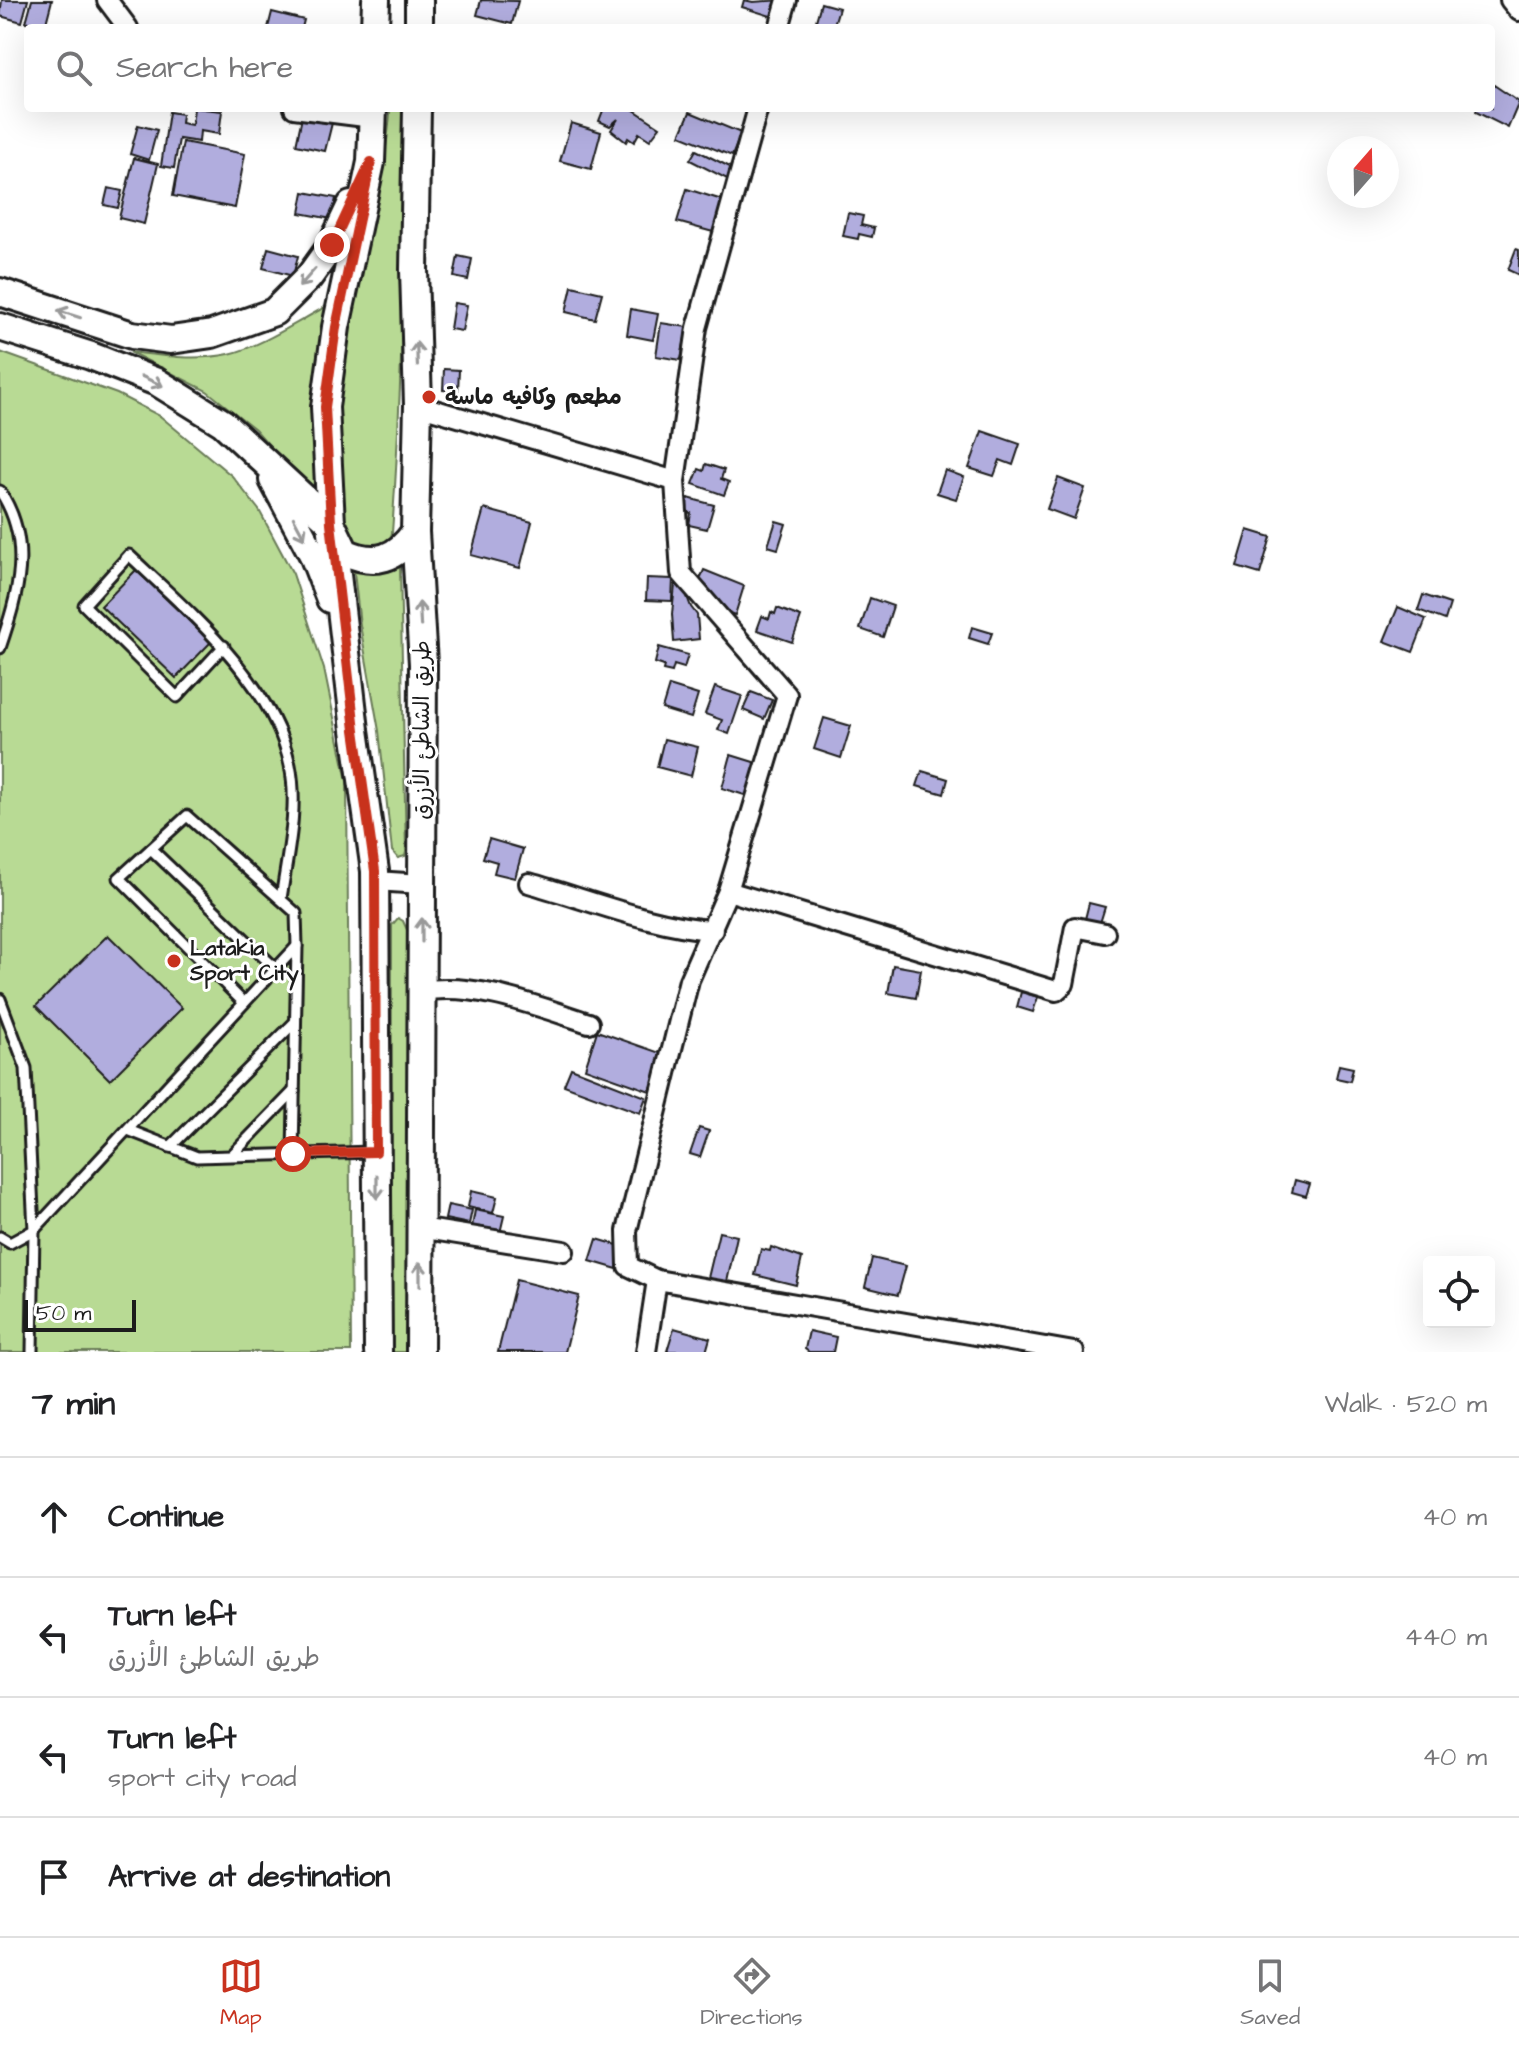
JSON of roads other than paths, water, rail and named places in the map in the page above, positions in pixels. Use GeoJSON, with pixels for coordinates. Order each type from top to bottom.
{"type":"FeatureCollection","features":[{"type":"Feature","properties":{"kind":"main road"},"geometry":{"type":"LineString","coordinates":[[375,24],[376,0]]}},
{"type":"Feature","properties":{"kind":"main road"},"geometry":{"type":"LineString","coordinates":[[419,0],[419,24]]}},
{"type":"Feature","properties":{"kind":"main road","name":"طريق الشاطئ الأزرق"},"geometry":{"type":"LineString","coordinates":[[417,112],[414,270],[418,405],[415,532],[423,664],[420,1352]]}},
{"type":"Feature","properties":{"kind":"main road"},"geometry":{"type":"LineString","coordinates":[[373,113],[371,162],[336,327],[325,407],[331,523],[375,881],[378,1352]]}},
{"type":"Feature","properties":{"kind":"main road"},"geometry":{"type":"LineString","coordinates":[[0,292],[132,335],[171,340],[212,334],[274,312],[309,277],[332,245],[371,162]]}},
{"type":"Feature","properties":{"kind":"main road"},"geometry":{"type":"LineString","coordinates":[[0,327],[91,356],[157,382],[223,423],[331,523],[345,552],[363,560],[391,555],[404,549],[415,532]]}},
{"type":"Feature","properties":{"kind":"main road"},"geometry":{"type":"LineString","coordinates":[[262,459],[313,555],[344,635]]}},
{"type":"Feature","properties":{"kind":"street"},"geometry":{"type":"LineString","coordinates":[[107,0],[125,24]]}},
{"type":"Feature","properties":{"kind":"street"},"geometry":{"type":"LineString","coordinates":[[780,24],[787,0]]}},
{"type":"Feature","properties":{"kind":"street"},"geometry":{"type":"LineString","coordinates":[[1510,0],[1519,11]]}},
{"type":"Feature","properties":{"kind":"street"},"geometry":{"type":"LineString","coordinates":[[757,112],[697,328],[675,481],[681,573],[787,695],[728,891],[689,980],[627,1231],[628,1266],[657,1280],[1074,1352]]}},
{"type":"Feature","properties":{"kind":"street"},"geometry":{"type":"LineString","coordinates":[[418,405],[675,481]]}},
{"type":"Feature","properties":{"kind":"street"},"geometry":{"type":"LineString","coordinates":[[375,881],[422,884]]}},
{"type":"Feature","properties":{"kind":"street"},"geometry":{"type":"LineString","coordinates":[[529,883],[654,919],[713,930]]}},
{"type":"Feature","properties":{"kind":"street"},"geometry":{"type":"LineString","coordinates":[[728,891],[1056,991],[1064,984],[1075,927],[1105,933]]}},
{"type":"Feature","properties":{"kind":"street"},"geometry":{"type":"LineString","coordinates":[[422,991],[444,987],[514,999],[589,1023]]}},
{"type":"Feature","properties":{"kind":"street"},"geometry":{"type":"LineString","coordinates":[[420,1228],[564,1251]]}},
{"type":"Feature","properties":{"kind":"street"},"geometry":{"type":"LineString","coordinates":[[646,1352],[657,1280]]}},
{"type":"Feature","properties":{"kind":"lane"},"geometry":{"type":"LineString","coordinates":[[0,491],[10,507],[21,542],[17,597],[0,648]]}},
{"type":"Feature","properties":{"kind":"lane"},"geometry":{"type":"LineString","coordinates":[[224,646],[177,697],[84,605],[129,555],[224,646],[272,715],[290,765],[293,807],[281,899]]}},
{"type":"Feature","properties":{"kind":"lane"},"geometry":{"type":"LineString","coordinates":[[244,1003],[119,878],[187,816],[296,913],[293,1154]]}},
{"type":"Feature","properties":{"kind":"lane"},"geometry":{"type":"LineString","coordinates":[[151,849],[276,969]]}},
{"type":"Feature","properties":{"kind":"lane"},"geometry":{"type":"LineString","coordinates":[[0,1237],[10,1243],[34,1230],[297,946]]}},
{"type":"Feature","properties":{"kind":"lane"},"geometry":{"type":"LineString","coordinates":[[0,999],[26,1068],[34,1230],[32,1352]]}},
{"type":"Feature","properties":{"kind":"lane"},"geometry":{"type":"LineString","coordinates":[[170,1147],[295,1022]]}},
{"type":"Feature","properties":{"kind":"lane"},"geometry":{"type":"LineString","coordinates":[[232,1155],[294,1091]]}},
{"type":"Feature","properties":{"kind":"lane"},"geometry":{"type":"LineString","coordinates":[[128,1130],[197,1157],[376,1152]]}},
{"type":"Feature","properties":{"kind":"place","name":"مطعم وكافيه ماسة"},"geometry":{"type":"Point","coordinates":[429,397]}},
{"type":"Feature","properties":{"kind":"place","name":"Latakia Sport City"},"geometry":{"type":"Point","coordinates":[174,961]}}]}
